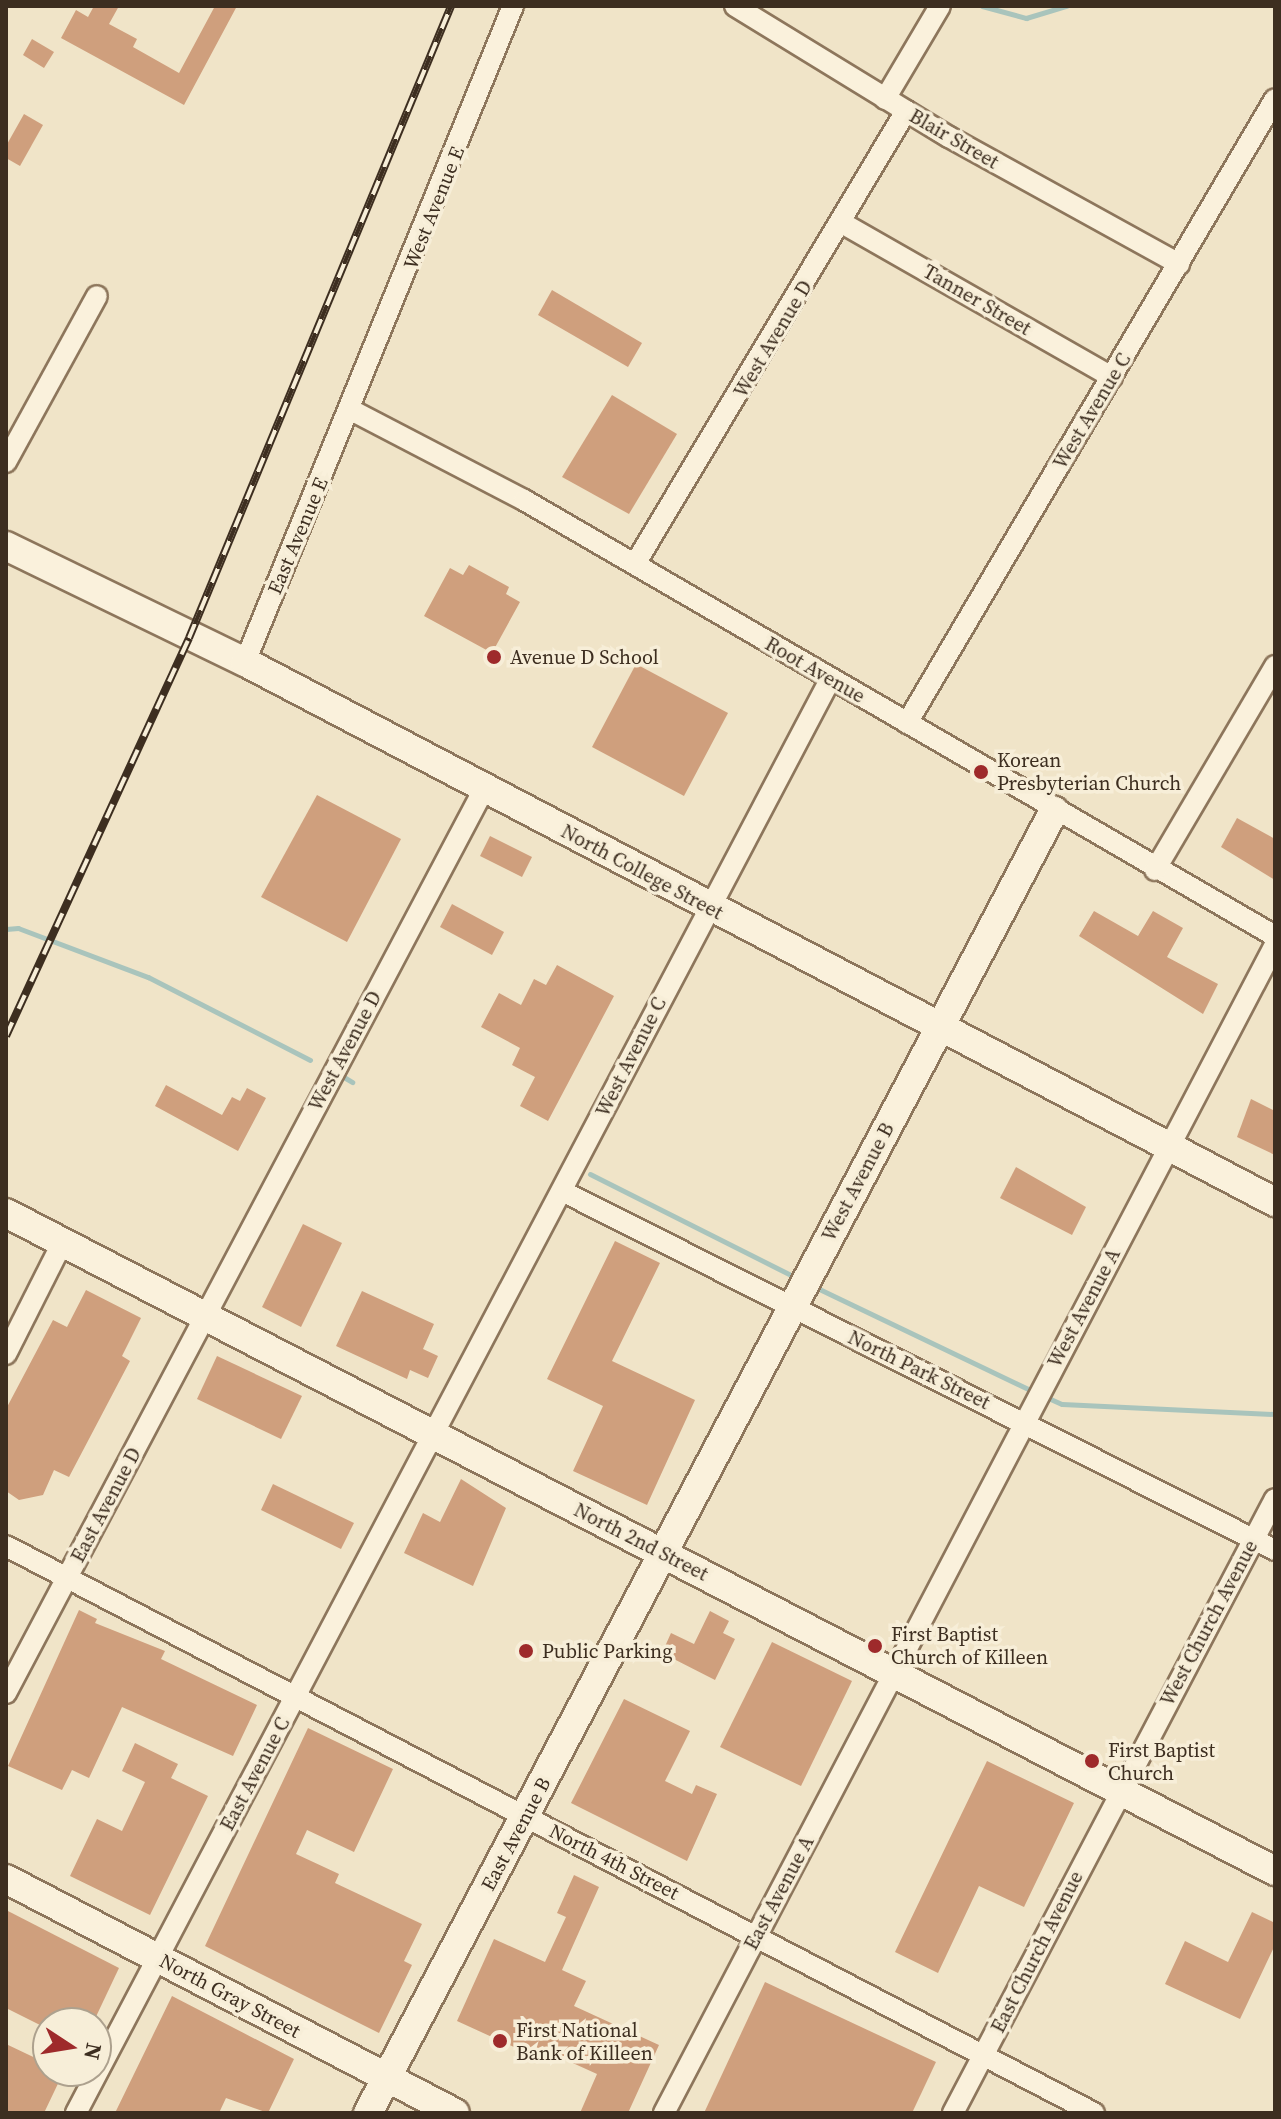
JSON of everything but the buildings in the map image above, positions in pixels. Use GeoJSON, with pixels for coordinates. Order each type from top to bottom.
{"type":"FeatureCollection","features":[{"type":"Feature","properties":{"kind":"street","name":"West Avenue E"},"geometry":{"type":"LineString","coordinates":[[351,410],[513,6]]}},
{"type":"Feature","properties":{"kind":"street"},"geometry":{"type":"LineString","coordinates":[[885,99],[940,6]]}},
{"type":"Feature","properties":{"kind":"street","name":"Blair Street"},"geometry":{"type":"LineString","coordinates":[[734,7],[885,99],[1179,264]]}},
{"type":"Feature","properties":{"kind":"street","name":"West Avenue C"},"geometry":{"type":"LineString","coordinates":[[907,723],[1275,99]]}},
{"type":"Feature","properties":{"kind":"street","name":"West Avenue D"},"geometry":{"type":"LineString","coordinates":[[635,564],[842,223],[906,111]]}},
{"type":"Feature","properties":{"kind":"street","name":"Tanner Street"},"geometry":{"type":"LineString","coordinates":[[842,223],[1112,377]]}},
{"type":"Feature","properties":{"kind":"street"},"geometry":{"type":"LineString","coordinates":[[6,462],[97,296]]}},
{"type":"Feature","properties":{"kind":"street","name":"Root Avenue"},"geometry":{"type":"LineString","coordinates":[[351,410],[635,564],[1155,870],[1275,936]]}},
{"type":"Feature","properties":{"kind":"street","name":"East Avenue E"},"geometry":{"type":"LineString","coordinates":[[245,662],[351,410]]}},
{"type":"Feature","properties":{"kind":"street","name":"North College Street"},"geometry":{"type":"LineString","coordinates":[[6,546],[245,662],[709,908],[1275,1202]]}},
{"type":"Feature","properties":{"kind":"street"},"geometry":{"type":"LineString","coordinates":[[1155,870],[1275,666]]}},
{"type":"Feature","properties":{"kind":"street","name":"West Avenue C"},"geometry":{"type":"LineString","coordinates":[[434,1435],[830,680]]}},
{"type":"Feature","properties":{"kind":"street","name":"West Avenue D"},"geometry":{"type":"LineString","coordinates":[[205,1316],[485,787]]}},
{"type":"Feature","properties":{"kind":"street","name":"West Avenue B"},"geometry":{"type":"LineString","coordinates":[[663,1554],[1054,811]]}},
{"type":"Feature","properties":{"kind":"street","name":"West Avenue A"},"geometry":{"type":"LineString","coordinates":[[894,1673],[1275,945]]}},
{"type":"Feature","properties":{"kind":"street","name":"North Park Street"},"geometry":{"type":"LineString","coordinates":[[562,1191],[1027,1416],[1275,1550]]}},
{"type":"Feature","properties":{"kind":"street","name":"North 2nd Street"},"geometry":{"type":"LineString","coordinates":[[6,1213],[1275,1871]]}},
{"type":"Feature","properties":{"kind":"street"},"geometry":{"type":"LineString","coordinates":[[6,1354],[62,1243]]}},
{"type":"Feature","properties":{"kind":"street","name":"East Avenue D"},"geometry":{"type":"LineString","coordinates":[[6,1693],[205,1316]]}},
{"type":"Feature","properties":{"kind":"street","name":"East Avenue C"},"geometry":{"type":"LineString","coordinates":[[76,2113],[434,1435]]}},
{"type":"Feature","properties":{"kind":"street","name":"West Church Avenue"},"geometry":{"type":"LineString","coordinates":[[1121,1791],[1275,1499]]}},
{"type":"Feature","properties":{"kind":"street","name":"North 4th Street"},"geometry":{"type":"LineString","coordinates":[[6,1546],[1094,2113]]}},
{"type":"Feature","properties":{"kind":"street","name":"East Avenue B"},"geometry":{"type":"LineString","coordinates":[[368,2113],[663,1554]]}},
{"type":"Feature","properties":{"kind":"street","name":"East Avenue A"},"geometry":{"type":"LineString","coordinates":[[664,2113],[894,1673]]}},
{"type":"Feature","properties":{"kind":"street","name":"East Church Avenue"},"geometry":{"type":"LineString","coordinates":[[953,2113],[1121,1791]]}},
{"type":"Feature","properties":{"kind":"street","name":"North Gray Street"},"geometry":{"type":"LineString","coordinates":[[6,1879],[455,2113]]}},
{"type":"Feature","properties":{"kind":"waterway"},"geometry":{"type":"LineString","coordinates":[[982,6],[1026,18],[1066,6]]}},
{"type":"Feature","properties":{"kind":"waterway"},"geometry":{"type":"LineString","coordinates":[[6,929],[18,928],[148,977],[310,1060]]}},
{"type":"Feature","properties":{"kind":"waterway"},"geometry":{"type":"LineString","coordinates":[[342,1076],[352,1082]]}},
{"type":"Feature","properties":{"kind":"waterway"},"geometry":{"type":"LineString","coordinates":[[590,1174],[799,1279]]}},
{"type":"Feature","properties":{"kind":"waterway"},"geometry":{"type":"LineString","coordinates":[[815,1287],[1036,1393]]}},
{"type":"Feature","properties":{"kind":"waterway"},"geometry":{"type":"LineString","coordinates":[[1046,1397],[1062,1404],[1275,1414]]}},
{"type":"Feature","properties":{"kind":"railway"},"geometry":{"type":"LineString","coordinates":[[6,1036],[189,638],[451,6]]}},
{"type":"Feature","properties":{"kind":"place","name":"Avenue D School"},"geometry":{"type":"Point","coordinates":[494,657]}},
{"type":"Feature","properties":{"kind":"place","name":"Korean Presbyterian Church"},"geometry":{"type":"Point","coordinates":[981,772]}},
{"type":"Feature","properties":{"kind":"place","name":"First Baptist Church of Killeen"},"geometry":{"type":"Point","coordinates":[875,1646]}},
{"type":"Feature","properties":{"kind":"place","name":"Public Parking"},"geometry":{"type":"Point","coordinates":[526,1651]}},
{"type":"Feature","properties":{"kind":"place","name":"First Baptist Church"},"geometry":{"type":"Point","coordinates":[1092,1761]}},
{"type":"Feature","properties":{"kind":"place","name":"First National Bank of Killeen"},"geometry":{"type":"Point","coordinates":[500,2041]}}]}
